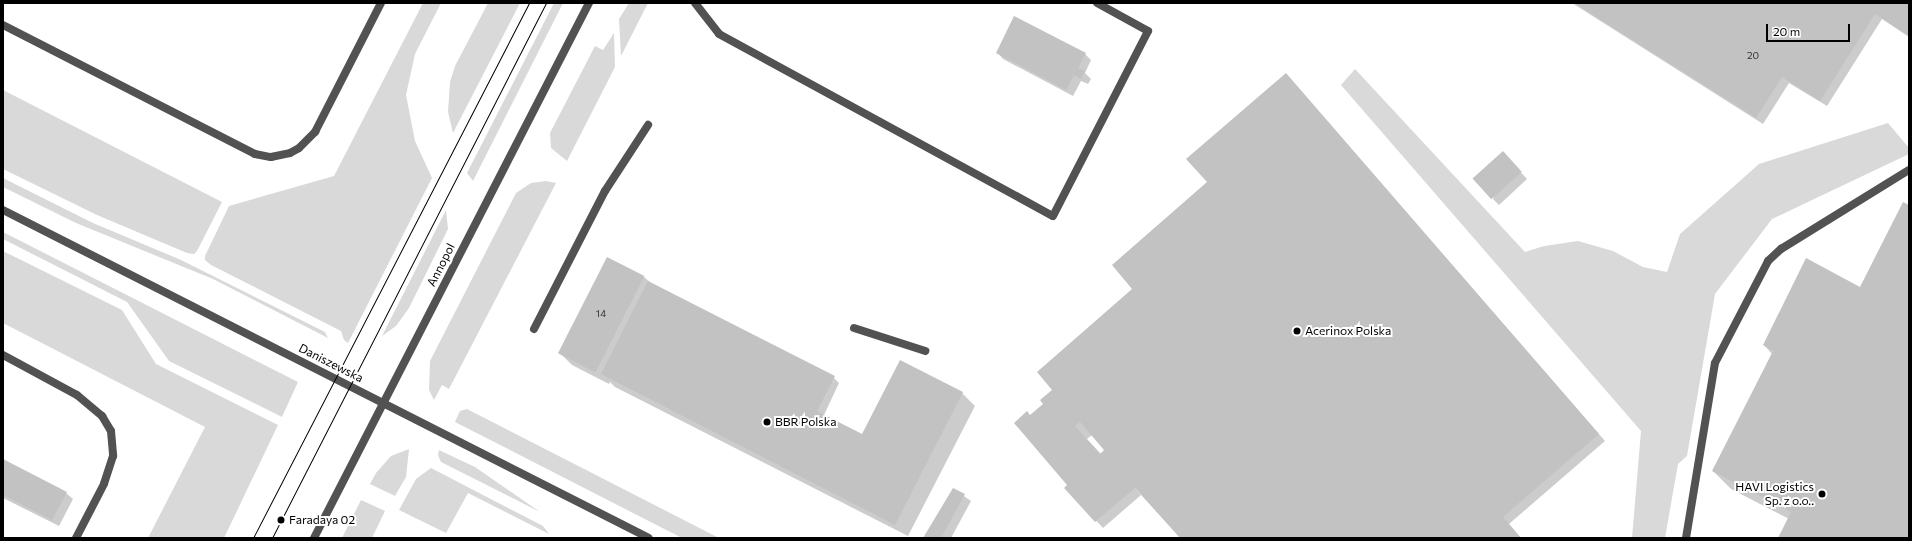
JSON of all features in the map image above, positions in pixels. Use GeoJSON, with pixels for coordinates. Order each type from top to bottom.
{"type":"FeatureCollection","features":[{"type":"Feature","properties":{"kind":"street"},"geometry":{"type":"LineString","coordinates":[[3,25],[255,154],[276,157],[299,148],[314,132],[381,3]]}},
{"type":"Feature","properties":{"kind":"street","name":"Annopol"},"geometry":{"type":"LineString","coordinates":[[314,538],[590,3]]}},
{"type":"Feature","properties":{"kind":"street"},"geometry":{"type":"LineString","coordinates":[[695,3],[718,34],[1053,216],[1148,31],[1097,3]]}},
{"type":"Feature","properties":{"kind":"street"},"geometry":{"type":"LineString","coordinates":[[534,329],[604,192],[648,126]]}},
{"type":"Feature","properties":{"kind":"street"},"geometry":{"type":"LineString","coordinates":[[1686,538],[1715,363],[1768,261],[1781,249],[1909,170]]}},
{"type":"Feature","properties":{"kind":"street","name":"Daniszewska"},"geometry":{"type":"LineString","coordinates":[[3,210],[649,538]]}},
{"type":"Feature","properties":{"kind":"street"},"geometry":{"type":"LineString","coordinates":[[854,328],[925,351]]}},
{"type":"Feature","properties":{"kind":"street"},"geometry":{"type":"LineString","coordinates":[[3,355],[77,395],[102,416],[111,431],[113,456],[108,470],[76,538]]}},
{"type":"Feature","properties":{"kind":"shaded area"},"geometry":{"type":"Polygon","coordinates":[[[423,3],[441,3],[415,54],[406,95],[415,141],[432,178],[348,343],[344,340],[341,331],[211,265],[205,260],[205,256],[229,206],[334,176],[423,3]]]}},
{"type":"Feature","properties":{"kind":"shaded area"},"geometry":{"type":"Polygon","coordinates":[[[488,3],[520,3],[453,133],[448,112],[450,82],[455,66],[488,3]]]}},
{"type":"Feature","properties":{"kind":"shaded area"},"geometry":{"type":"Polygon","coordinates":[[[554,3],[563,3],[473,181],[467,173],[554,3]]]}},
{"type":"Feature","properties":{"kind":"shaded area"},"geometry":{"type":"Polygon","coordinates":[[[629,3],[648,3],[621,56],[619,19],[629,3]]]}},
{"type":"Feature","properties":{"kind":"shaded area"},"geometry":{"type":"Polygon","coordinates":[[[614,33],[615,67],[567,161],[551,148],[550,133],[595,46],[603,50],[614,33]]]}},
{"type":"Feature","properties":{"kind":"shaded area"},"geometry":{"type":"Polygon","coordinates":[[[1355,69],[1525,252],[1544,246],[1578,241],[1613,251],[1643,267],[1667,272],[1680,234],[1759,164],[1888,123],[1909,148],[1909,154],[1772,219],[1715,294],[1687,456],[1678,464],[1665,538],[1632,538],[1641,431],[1341,85],[1355,69]]]}},
{"type":"Feature","properties":{"kind":"shaded area"},"geometry":{"type":"Polygon","coordinates":[[[3,90],[222,202],[197,251],[194,254],[187,253],[97,215],[3,169],[3,90]]]}},
{"type":"Feature","properties":{"kind":"shaded area"},"geometry":{"type":"Polygon","coordinates":[[[3,178],[93,223],[181,260],[325,332],[328,338],[213,279],[76,223],[3,187],[3,178]]]}},
{"type":"Feature","properties":{"kind":"shaded area"},"geometry":{"type":"Polygon","coordinates":[[[546,181],[556,183],[449,389],[442,385],[434,400],[429,390],[430,361],[516,193],[531,183],[546,181]]]}},
{"type":"Feature","properties":{"kind":"shaded area"},"geometry":{"type":"Polygon","coordinates":[[[446,210],[448,229],[409,308],[396,326],[382,336],[446,210]]]}},
{"type":"Feature","properties":{"kind":"shaded area"},"geometry":{"type":"Polygon","coordinates":[[[3,232],[298,382],[282,417],[169,361],[127,302],[3,239],[3,232]]]}},
{"type":"Feature","properties":{"kind":"shaded area"},"geometry":{"type":"Polygon","coordinates":[[[3,251],[122,310],[156,364],[278,425],[224,538],[148,538],[205,427],[3,323],[3,251]]]}},
{"type":"Feature","properties":{"kind":"shaded area"},"geometry":{"type":"Polygon","coordinates":[[[467,409],[719,538],[682,538],[455,422],[460,411],[467,409]]]}},
{"type":"Feature","properties":{"kind":"shaded area"},"geometry":{"type":"Polygon","coordinates":[[[409,449],[406,477],[395,496],[370,484],[376,473],[391,456],[409,449]]]}},
{"type":"Feature","properties":{"kind":"shaded area"},"geometry":{"type":"Polygon","coordinates":[[[439,450],[475,467],[540,512],[441,462],[438,455],[439,450]]]}},
{"type":"Feature","properties":{"kind":"shaded area"},"geometry":{"type":"Polygon","coordinates":[[[431,468],[543,526],[549,534],[468,493],[446,533],[399,510],[416,479],[431,468]]]}},
{"type":"Feature","properties":{"kind":"shaded area"},"geometry":{"type":"Polygon","coordinates":[[[361,500],[385,511],[372,538],[342,538],[361,500]]]}},
{"type":"Feature","properties":{"kind":"building"},"geometry":{"type":"Polygon","coordinates":[[[1574,3],[1909,3],[1909,36],[1875,14],[1820,101],[1782,77],[1756,118],[1574,3]]]}},
{"type":"Feature","properties":{"kind":"building"},"geometry":{"type":"Polygon","coordinates":[[[1014,16],[1086,53],[1078,68],[1085,71],[1081,79],[1074,75],[1066,90],[996,53],[1014,16]]]}},
{"type":"Feature","properties":{"kind":"building","name":"Acerinox Polska"},"geometry":{"type":"Polygon","coordinates":[[[1286,73],[1599,434],[1503,517],[1521,538],[1180,538],[1135,488],[1095,522],[1064,488],[1067,485],[1014,423],[1027,411],[1030,415],[1043,404],[1040,400],[1052,390],[1037,372],[1132,289],[1112,265],[1207,182],[1186,159],[1286,73]],[[1080,422],[1075,426],[1100,454],[1104,450],[1080,422]]]}},
{"type":"Feature","properties":{"kind":"building"},"geometry":{"type":"Polygon","coordinates":[[[1503,151],[1522,172],[1491,199],[1473,178],[1503,151]]]}},
{"type":"Feature","properties":{"kind":"building"},"geometry":{"type":"Polygon","coordinates":[[[1903,202],[1909,205],[1909,538],[1778,538],[1791,512],[1712,471],[1773,351],[1763,345],[1806,258],[1860,287],[1903,202]]]}},
{"type":"Feature","properties":{"kind":"building"},"geometry":{"type":"Polygon","coordinates":[[[607,257],[644,276],[595,372],[558,353],[607,257]]]}},
{"type":"Feature","properties":{"kind":"building","name":"BBR Polska"},"geometry":{"type":"Polygon","coordinates":[[[648,281],[835,376],[817,411],[862,434],[900,360],[963,392],[895,525],[601,374],[648,281]]]}},
{"type":"Feature","properties":{"kind":"building"},"geometry":{"type":"Polygon","coordinates":[[[3,459],[67,492],[52,520],[3,495],[3,459]]]}},
{"type":"Feature","properties":{"kind":"building"},"geometry":{"type":"Polygon","coordinates":[[[953,488],[965,494],[941,538],[923,538],[953,488]]]}},
{"type":"Feature","properties":{"kind":"tram line"},"geometry":{"type":"LineString","coordinates":[[253,538],[529,3]]}},
{"type":"Feature","properties":{"kind":"tram line"},"geometry":{"type":"LineString","coordinates":[[272,538],[546,3]]}},
{"type":"Feature","properties":{"kind":"place","name":"Acerinox Polska"},"geometry":{"type":"Point","coordinates":[1297,331]}},
{"type":"Feature","properties":{"kind":"place","name":"BBR Polska"},"geometry":{"type":"Point","coordinates":[767,422]}},
{"type":"Feature","properties":{"kind":"place","name":"HAVI Logistics Sp. z o.o.."},"geometry":{"type":"Point","coordinates":[1822,494]}},
{"type":"Feature","properties":{"kind":"place","name":"Faradaya 02"},"geometry":{"type":"Point","coordinates":[281,520]}}]}
